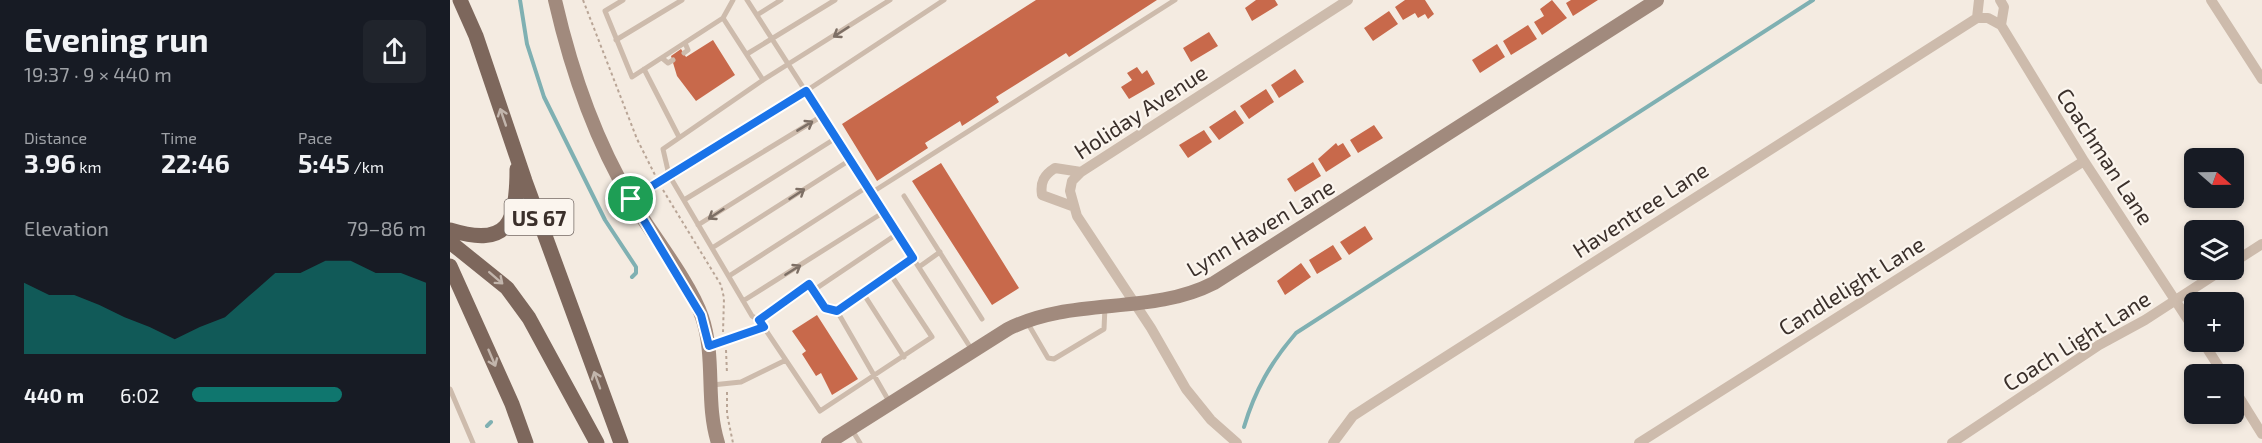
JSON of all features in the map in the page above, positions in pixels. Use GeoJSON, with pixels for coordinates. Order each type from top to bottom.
{"type":"FeatureCollection","features":[{"type":"Feature","properties":{"kind":"main road","name":"US 67"},"geometry":{"type":"LineString","coordinates":[[460,0],[476,36],[517,157],[621,443]]}},
{"type":"Feature","properties":{"kind":"main road"},"geometry":{"type":"LineString","coordinates":[[450,230],[470,236],[487,237],[502,231],[514,215],[517,157]]}},
{"type":"Feature","properties":{"kind":"main road"},"geometry":{"type":"LineString","coordinates":[[450,242],[507,288],[529,318],[597,443]]}},
{"type":"Feature","properties":{"kind":"main road"},"geometry":{"type":"LineString","coordinates":[[450,266],[503,383],[526,443]]}},
{"type":"Feature","properties":{"kind":"street"},"geometry":{"type":"LineString","coordinates":[[555,0],[583,98],[611,163],[701,315],[709,346],[712,416],[718,443]]}},
{"type":"Feature","properties":{"kind":"street","name":"Holiday Avenue"},"geometry":{"type":"LineString","coordinates":[[1072,206],[1070,191],[1072,181],[1081,172],[1348,0]]}},
{"type":"Feature","properties":{"kind":"street","name":"Lynn Haven Lane"},"geometry":{"type":"LineString","coordinates":[[828,443],[1026,320],[1105,305],[1171,299],[1194,293],[1214,283],[1657,0]]}},
{"type":"Feature","properties":{"kind":"street"},"geometry":{"type":"LineString","coordinates":[[1979,0],[1977,18],[1988,18],[2001,26],[2004,7],[2000,0]]}},
{"type":"Feature","properties":{"kind":"street"},"geometry":{"type":"LineString","coordinates":[[2211,0],[2262,79]]}},
{"type":"Feature","properties":{"kind":"street","name":"Haventree Lane"},"geometry":{"type":"LineString","coordinates":[[1333,443],[1348,422],[1373,403],[1977,18]]}},
{"type":"Feature","properties":{"kind":"street","name":"Coachman Lane"},"geometry":{"type":"LineString","coordinates":[[2001,26],[2084,161],[2184,312]]}},
{"type":"Feature","properties":{"kind":"street","name":"Candlelight Lane"},"geometry":{"type":"LineString","coordinates":[[1639,443],[2084,161]]}},
{"type":"Feature","properties":{"kind":"street"},"geometry":{"type":"LineString","coordinates":[[1081,172],[1055,168],[1045,174],[1041,186],[1042,195],[1072,206],[1186,389],[1211,420],[1238,443]]}},
{"type":"Feature","properties":{"kind":"street"},"geometry":{"type":"LineString","coordinates":[[2244,256],[2262,244]]}},
{"type":"Feature","properties":{"kind":"street","name":"Coach Light Lane"},"geometry":{"type":"LineString","coordinates":[[1952,443],[2099,345],[2145,320],[2206,280]]}},
{"type":"Feature","properties":{"kind":"street"},"geometry":{"type":"LineString","coordinates":[[2244,405],[2262,434]]}},
{"type":"Feature","properties":{"kind":"lane"},"geometry":{"type":"LineString","coordinates":[[623,0],[605,11],[632,77],[723,18],[733,0]]}},
{"type":"Feature","properties":{"kind":"lane"},"geometry":{"type":"LineString","coordinates":[[616,40],[682,0]]}},
{"type":"Feature","properties":{"kind":"lane"},"geometry":{"type":"LineString","coordinates":[[747,0],[973,351]]}},
{"type":"Feature","properties":{"kind":"lane"},"geometry":{"type":"LineString","coordinates":[[757,15],[781,0]]}},
{"type":"Feature","properties":{"kind":"lane"},"geometry":{"type":"LineString","coordinates":[[747,54],[835,0]]}},
{"type":"Feature","properties":{"kind":"lane"},"geometry":{"type":"LineString","coordinates":[[890,0],[789,66],[763,80],[663,149],[669,175],[743,301],[752,316],[764,327],[820,411],[932,338],[891,275]]}},
{"type":"Feature","properties":{"kind":"lane"},"geometry":{"type":"LineString","coordinates":[[631,199],[806,91],[944,0]]}},
{"type":"Feature","properties":{"kind":"lane"},"geometry":{"type":"LineString","coordinates":[[871,193],[1175,0]]}},
{"type":"Feature","properties":{"kind":"lane"},"geometry":{"type":"LineString","coordinates":[[723,18],[763,80]]}},
{"type":"Feature","properties":{"kind":"lane"},"geometry":{"type":"LineString","coordinates":[[684,53],[688,50],[685,43]]}},
{"type":"Feature","properties":{"kind":"lane"},"geometry":{"type":"LineString","coordinates":[[662,58],[668,63],[673,60]]}},
{"type":"Feature","properties":{"kind":"lane"},"geometry":{"type":"LineString","coordinates":[[644,69],[680,137]]}},
{"type":"Feature","properties":{"kind":"lane"},"geometry":{"type":"LineString","coordinates":[[684,200],[822,116]]}},
{"type":"Feature","properties":{"kind":"lane"},"geometry":{"type":"LineString","coordinates":[[698,225],[836,138]]}},
{"type":"Feature","properties":{"kind":"lane"},"geometry":{"type":"LineString","coordinates":[[712,248],[850,160]]}},
{"type":"Feature","properties":{"kind":"lane"},"geometry":{"type":"LineString","coordinates":[[729,276],[867,186]]}},
{"type":"Feature","properties":{"kind":"lane"},"geometry":{"type":"LineString","coordinates":[[904,196],[982,319]]}},
{"type":"Feature","properties":{"kind":"lane"},"geometry":{"type":"LineString","coordinates":[[743,301],[884,212]]}},
{"type":"Feature","properties":{"kind":"lane"},"geometry":{"type":"LineString","coordinates":[[814,290],[897,234]]}},
{"type":"Feature","properties":{"kind":"lane"},"geometry":{"type":"LineString","coordinates":[[919,267],[940,252]]}},
{"type":"Feature","properties":{"kind":"lane"},"geometry":{"type":"LineString","coordinates":[[837,311],[913,258]]}},
{"type":"Feature","properties":{"kind":"lane"},"geometry":{"type":"LineString","coordinates":[[759,320],[809,284],[825,308],[837,311],[891,404]]}},
{"type":"Feature","properties":{"kind":"lane"},"geometry":{"type":"LineString","coordinates":[[863,293],[904,357]]}},
{"type":"Feature","properties":{"kind":"lane"},"geometry":{"type":"LineString","coordinates":[[1026,320],[1048,358],[1054,359],[1104,329],[1105,305]]}},
{"type":"Feature","properties":{"kind":"lane"},"geometry":{"type":"LineString","coordinates":[[709,346],[764,327]]}},
{"type":"Feature","properties":{"kind":"lane"},"geometry":{"type":"LineString","coordinates":[[711,385],[741,382],[786,360]]}},
{"type":"Feature","properties":{"kind":"lane"},"geometry":{"type":"LineString","coordinates":[[450,389],[471,442]]}},
{"type":"Feature","properties":{"kind":"lane"},"geometry":{"type":"LineString","coordinates":[[851,429],[860,443]]}},
{"type":"Feature","properties":{"kind":"path"},"geometry":{"type":"LineString","coordinates":[[583,0],[637,139],[652,169]]}},
{"type":"Feature","properties":{"kind":"path"},"geometry":{"type":"LineString","coordinates":[[665,195],[721,285],[724,298],[722,328]]}},
{"type":"Feature","properties":{"kind":"path"},"geometry":{"type":"LineString","coordinates":[[726,354],[727,371]]}},
{"type":"Feature","properties":{"kind":"path"},"geometry":{"type":"LineString","coordinates":[[727,396],[727,414],[734,443]]}},
{"type":"Feature","properties":{"kind":"building"},"geometry":{"type":"Polygon","coordinates":[[[1036,0],[1157,0],[1069,57],[1066,53],[996,97],[999,102],[962,126],[960,121],[925,143],[928,148],[877,181],[842,124],[1036,0]]]}},
{"type":"Feature","properties":{"kind":"building"},"geometry":{"type":"Polygon","coordinates":[[[1256,0],[1275,0],[1278,5],[1252,21],[1245,8],[1256,0]]]}},
{"type":"Feature","properties":{"kind":"building"},"geometry":{"type":"Polygon","coordinates":[[[1405,0],[1425,0],[1434,14],[1428,19],[1425,14],[1418,18],[1415,13],[1403,20],[1395,7],[1405,0]]]}},
{"type":"Feature","properties":{"kind":"building"},"geometry":{"type":"Polygon","coordinates":[[[1552,0],[1567,18],[1542,35],[1534,22],[1544,16],[1540,9],[1552,0]]]}},
{"type":"Feature","properties":{"kind":"building"},"geometry":{"type":"Polygon","coordinates":[[[1571,0],[1598,0],[1573,16],[1566,3],[1571,0]]]}},
{"type":"Feature","properties":{"kind":"building"},"geometry":{"type":"Polygon","coordinates":[[[1389,11],[1398,24],[1373,41],[1364,28],[1389,11]]]}},
{"type":"Feature","properties":{"kind":"building"},"geometry":{"type":"Polygon","coordinates":[[[1528,25],[1537,39],[1511,55],[1503,41],[1528,25]]]}},
{"type":"Feature","properties":{"kind":"building"},"geometry":{"type":"Polygon","coordinates":[[[1209,32],[1218,46],[1191,62],[1183,48],[1209,32]]]}},
{"type":"Feature","properties":{"kind":"building"},"geometry":{"type":"Polygon","coordinates":[[[713,40],[735,75],[696,101],[677,76],[671,56],[681,49],[686,57],[713,40]]]}},
{"type":"Feature","properties":{"kind":"building"},"geometry":{"type":"Polygon","coordinates":[[[1497,44],[1505,57],[1480,73],[1472,60],[1497,44]]]}},
{"type":"Feature","properties":{"kind":"building"},"geometry":{"type":"Polygon","coordinates":[[[1137,67],[1142,74],[1147,70],[1155,84],[1129,99],[1121,87],[1132,80],[1127,73],[1137,67]]]}},
{"type":"Feature","properties":{"kind":"building"},"geometry":{"type":"Polygon","coordinates":[[[1295,69],[1304,82],[1279,98],[1271,85],[1295,69]]]}},
{"type":"Feature","properties":{"kind":"building"},"geometry":{"type":"Polygon","coordinates":[[[1266,89],[1274,102],[1249,119],[1240,106],[1266,89]]]}},
{"type":"Feature","properties":{"kind":"building"},"geometry":{"type":"Polygon","coordinates":[[[1235,110],[1244,123],[1219,140],[1209,127],[1235,110]]]}},
{"type":"Feature","properties":{"kind":"building"},"geometry":{"type":"Polygon","coordinates":[[[1374,125],[1383,138],[1358,153],[1350,140],[1374,125]]]}},
{"type":"Feature","properties":{"kind":"building"},"geometry":{"type":"Polygon","coordinates":[[[1204,130],[1212,142],[1188,158],[1179,145],[1204,130]]]}},
{"type":"Feature","properties":{"kind":"building"},"geometry":{"type":"Polygon","coordinates":[[[1336,143],[1338,146],[1343,143],[1351,156],[1326,172],[1318,159],[1336,143]]]}},
{"type":"Feature","properties":{"kind":"building"},"geometry":{"type":"Polygon","coordinates":[[[1313,162],[1321,176],[1295,192],[1287,179],[1313,162]]]}},
{"type":"Feature","properties":{"kind":"building"},"geometry":{"type":"Polygon","coordinates":[[[941,163],[1019,288],[992,305],[912,181],[941,163]]]}},
{"type":"Feature","properties":{"kind":"building"},"geometry":{"type":"Polygon","coordinates":[[[1365,226],[1373,239],[1349,255],[1340,242],[1365,226]]]}},
{"type":"Feature","properties":{"kind":"building"},"geometry":{"type":"Polygon","coordinates":[[[1333,245],[1342,259],[1317,274],[1309,260],[1333,245]]]}},
{"type":"Feature","properties":{"kind":"building"},"geometry":{"type":"Polygon","coordinates":[[[1301,263],[1311,277],[1285,295],[1277,281],[1301,263]]]}},
{"type":"Feature","properties":{"kind":"building"},"geometry":{"type":"Polygon","coordinates":[[[817,315],[858,379],[832,395],[821,373],[816,376],[802,354],[806,351],[792,331],[817,315]]]}},
{"type":"Feature","properties":{"kind":"waterway"},"geometry":{"type":"LineString","coordinates":[[520,0],[527,44],[544,97],[605,220],[636,267],[636,273],[632,277]]}},
{"type":"Feature","properties":{"kind":"waterway"},"geometry":{"type":"LineString","coordinates":[[1244,427],[1265,377],[1296,333],[1813,0]]}},
{"type":"Feature","properties":{"kind":"waterway"},"geometry":{"type":"LineString","coordinates":[[487,426],[491,422]]}},
{"type":"Feature","properties":{"kind":"route"},"geometry":{"type":"LineString","coordinates":[[806,91],[913,258],[837,311],[825,308],[809,284],[759,320],[764,327],[709,346],[701,315],[687,288],[631,199],[806,91]]}}]}
